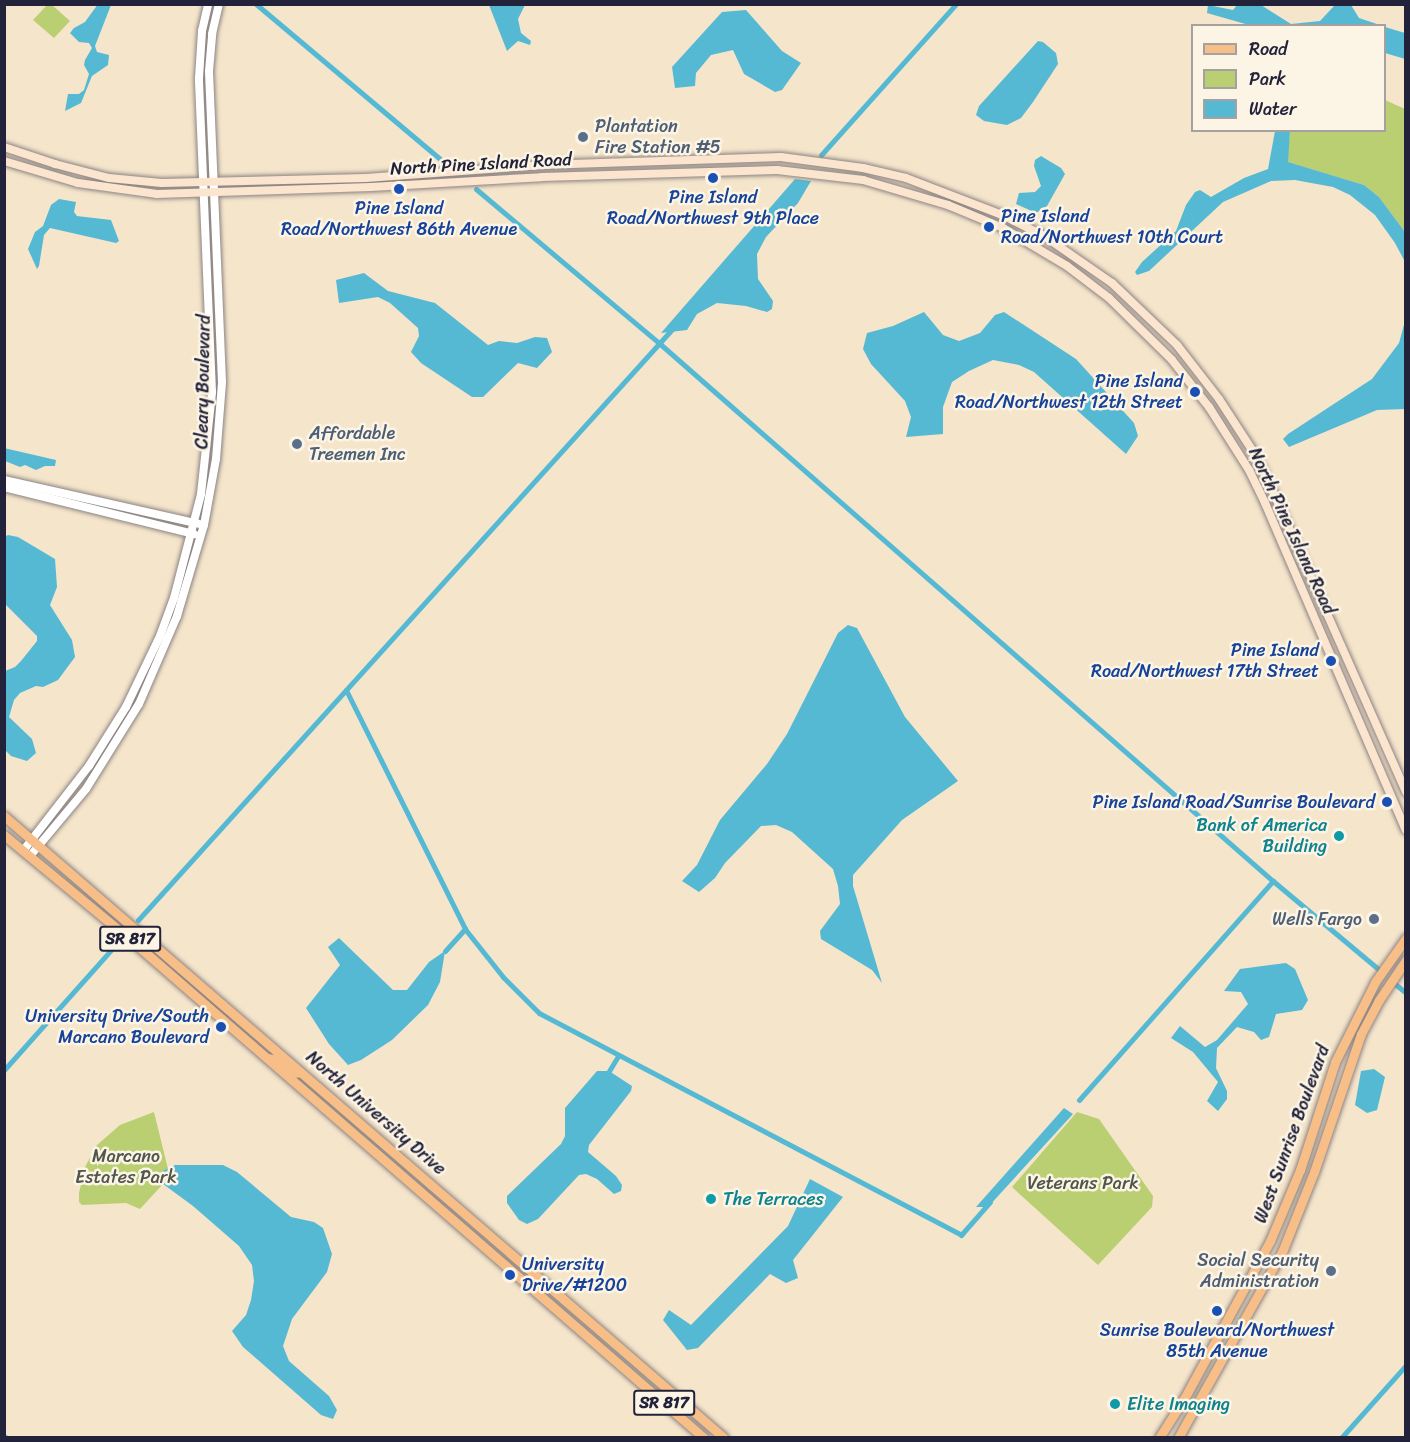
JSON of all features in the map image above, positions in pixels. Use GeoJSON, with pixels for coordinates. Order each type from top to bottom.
{"type":"FeatureCollection","features":[{"type":"Feature","properties":{"kind":"main road","name":"North Pine Island Road"},"geometry":{"type":"LineString","coordinates":[[4,147],[63,166],[117,179],[209,182],[366,178],[541,165],[781,157],[863,168],[906,178],[948,192],[1044,236],[1112,284],[1177,345],[1212,390],[1256,456],[1406,792]]}},
{"type":"Feature","properties":{"kind":"main road","name":"North Pine Island Road"},"geometry":{"type":"LineString","coordinates":[[4,161],[89,185],[157,194],[542,177],[777,170],[863,180],[943,203],[1003,228],[1067,266],[1109,298],[1172,360],[1209,407],[1249,470],[1265,503],[1406,830]]}},
{"type":"Feature","properties":{"kind":"main road","name":"North University Drive"},"geometry":{"type":"LineString","coordinates":[[4,816],[325,1090],[724,1437]]}},
{"type":"Feature","properties":{"kind":"main road","name":"North University Drive"},"geometry":{"type":"LineString","coordinates":[[4,835],[200,1001],[704,1437]]}},
{"type":"Feature","properties":{"kind":"main road","name":"West Sunrise Boulevard"},"geometry":{"type":"LineString","coordinates":[[1159,1437],[1185,1397],[1270,1241],[1300,1170],[1335,1062],[1375,982],[1406,938]]}},
{"type":"Feature","properties":{"kind":"main road","name":"West Sunrise Boulevard"},"geometry":{"type":"LineString","coordinates":[[1178,1437],[1282,1252],[1314,1172],[1358,1042],[1382,994],[1403,963]]}},
{"type":"Feature","properties":{"kind":"main road"},"geometry":{"type":"LineString","coordinates":[[200,1001],[207,1001],[258,1044],[277,1050]]}},
{"type":"Feature","properties":{"kind":"main road"},"geometry":{"type":"LineString","coordinates":[[265,1058],[278,1060],[325,1090]]}},
{"type":"Feature","properties":{"kind":"main road"},"geometry":{"type":"LineString","coordinates":[[368,1146],[382,1141]]}},
{"type":"Feature","properties":{"kind":"street","name":"Cleary Boulevard"},"geometry":{"type":"LineString","coordinates":[[208,4],[202,31],[199,78],[209,182]]}},
{"type":"Feature","properties":{"kind":"street","name":"Cleary Boulevard"},"geometry":{"type":"LineString","coordinates":[[36,843],[90,766],[123,712],[160,636],[192,533],[207,458],[212,392],[209,70],[212,34],[219,4]]}},
{"type":"Feature","properties":{"kind":"street","name":"Cleary Boulevard"},"geometry":{"type":"LineString","coordinates":[[26,854],[94,777],[139,704],[177,616],[202,535],[216,459],[222,382],[209,193]]}},
{"type":"Feature","properties":{"kind":"street"},"geometry":{"type":"LineString","coordinates":[[4,480],[204,525]]}},
{"type":"Feature","properties":{"kind":"street"},"geometry":{"type":"LineString","coordinates":[[4,487],[202,535]]}},
{"type":"Feature","properties":{"kind":"green space"},"geometry":{"type":"Polygon","coordinates":[[[47,5],[52,5],[70,21],[54,38],[33,20],[47,5]]]}},
{"type":"Feature","properties":{"kind":"green space"},"geometry":{"type":"Polygon","coordinates":[[[1386,100],[1405,109],[1405,232],[1379,197],[1364,185],[1287,162],[1290,132],[1386,132],[1386,100]]]}},
{"type":"Feature","properties":{"kind":"green space","name":"Marcano Estates Park"},"geometry":{"type":"Polygon","coordinates":[[[154,1112],[168,1169],[162,1173],[163,1184],[140,1209],[126,1203],[82,1205],[79,1202],[79,1193],[85,1167],[97,1145],[120,1125],[154,1112]]]}},
{"type":"Feature","properties":{"kind":"green space","name":"Veterans Park"},"geometry":{"type":"Polygon","coordinates":[[[1077,1112],[1099,1119],[1153,1196],[1152,1207],[1098,1265],[1012,1187],[1077,1112]]]}},
{"type":"Feature","properties":{"kind":"water"},"geometry":{"type":"Polygon","coordinates":[[[98,4],[111,5],[95,46],[97,52],[109,55],[108,65],[92,76],[81,103],[65,111],[68,94],[79,94],[84,90],[89,74],[84,65],[92,48],[89,43],[79,42],[70,33],[85,22],[98,4]]]}},
{"type":"Feature","properties":{"kind":"water"},"geometry":{"type":"Polygon","coordinates":[[[489,5],[525,5],[518,19],[521,33],[531,41],[530,45],[518,41],[507,51],[489,5]]]}},
{"type":"Feature","properties":{"kind":"water"},"geometry":{"type":"Polygon","coordinates":[[[1208,5],[1233,10],[1237,5],[1261,5],[1291,24],[1246,24],[1207,13],[1208,5]]]}},
{"type":"Feature","properties":{"kind":"water"},"geometry":{"type":"Polygon","coordinates":[[[1335,5],[1351,5],[1359,18],[1377,24],[1291,24],[1320,21],[1335,5]]]}},
{"type":"Feature","properties":{"kind":"water"},"geometry":{"type":"Polygon","coordinates":[[[746,10],[782,51],[801,63],[782,90],[775,92],[744,74],[733,50],[711,55],[696,73],[695,86],[675,88],[672,67],[722,12],[746,10]]]}},
{"type":"Feature","properties":{"kind":"water"},"geometry":{"type":"Polygon","coordinates":[[[1386,27],[1405,33],[1405,59],[1386,53],[1386,27]]]}},
{"type":"Feature","properties":{"kind":"water"},"geometry":{"type":"Polygon","coordinates":[[[1038,41],[1043,42],[1056,53],[1058,64],[1021,118],[1007,125],[984,121],[976,115],[979,106],[1038,41]]]}},
{"type":"Feature","properties":{"kind":"water"},"geometry":{"type":"Polygon","coordinates":[[[1275,132],[1290,132],[1288,162],[1364,185],[1379,197],[1405,232],[1405,271],[1404,260],[1395,243],[1375,215],[1350,195],[1333,187],[1295,180],[1271,181],[1223,202],[1149,271],[1137,275],[1135,272],[1142,262],[1176,231],[1186,205],[1195,192],[1200,190],[1211,197],[1244,178],[1268,169],[1275,132]]]}},
{"type":"Feature","properties":{"kind":"water"},"geometry":{"type":"Polygon","coordinates":[[[1041,156],[1061,168],[1065,174],[1047,206],[1036,213],[1016,204],[1019,193],[1035,192],[1041,186],[1034,166],[1035,160],[1041,156]]]}},
{"type":"Feature","properties":{"kind":"water"},"geometry":{"type":"Polygon","coordinates":[[[795,179],[811,181],[798,203],[766,237],[757,254],[758,279],[773,301],[772,309],[767,312],[746,306],[717,303],[697,314],[687,330],[661,333],[795,179]]]}},
{"type":"Feature","properties":{"kind":"water"},"geometry":{"type":"Polygon","coordinates":[[[59,199],[76,202],[74,212],[77,216],[111,220],[119,241],[116,243],[50,228],[44,235],[37,269],[28,249],[35,232],[43,226],[51,205],[59,199]]]}},
{"type":"Feature","properties":{"kind":"water"},"geometry":{"type":"Polygon","coordinates":[[[364,273],[388,291],[435,303],[488,345],[499,341],[517,343],[535,337],[547,338],[552,352],[537,368],[518,363],[483,397],[472,397],[421,363],[411,352],[419,336],[418,328],[390,303],[378,297],[339,303],[336,280],[364,273]]]}},
{"type":"Feature","properties":{"kind":"water"},"geometry":{"type":"Polygon","coordinates":[[[924,312],[943,335],[959,341],[980,333],[995,315],[1004,312],[1076,359],[1134,423],[1138,436],[1126,454],[1034,372],[1019,365],[993,360],[952,382],[943,407],[943,434],[906,437],[911,417],[905,401],[871,364],[863,349],[867,333],[893,326],[924,312]]]}},
{"type":"Feature","properties":{"kind":"water"},"geometry":{"type":"Polygon","coordinates":[[[1405,321],[1405,409],[1377,410],[1289,447],[1283,439],[1288,434],[1372,379],[1399,343],[1405,321]]]}},
{"type":"Feature","properties":{"kind":"water"},"geometry":{"type":"Polygon","coordinates":[[[4,448],[56,460],[55,466],[45,466],[36,470],[25,465],[20,467],[5,461],[4,448]]]}},
{"type":"Feature","properties":{"kind":"water"},"geometry":{"type":"Polygon","coordinates":[[[8,535],[18,537],[55,559],[57,587],[50,605],[72,640],[75,657],[58,680],[20,693],[14,700],[9,717],[32,739],[36,753],[27,761],[11,756],[5,750],[5,671],[15,667],[37,641],[37,636],[5,604],[4,537],[8,535]]]}},
{"type":"Feature","properties":{"kind":"water"},"geometry":{"type":"Polygon","coordinates":[[[848,625],[857,628],[905,717],[958,781],[902,820],[853,875],[853,886],[882,983],[872,970],[821,939],[820,931],[840,904],[838,886],[833,869],[792,832],[776,825],[761,826],[725,863],[715,878],[699,892],[682,881],[697,865],[720,820],[767,764],[787,734],[838,633],[848,625]]]}},
{"type":"Feature","properties":{"kind":"water"},"geometry":{"type":"Polygon","coordinates":[[[339,938],[393,990],[407,990],[429,962],[445,951],[440,982],[428,1005],[392,1040],[361,1060],[348,1065],[329,1044],[306,1008],[340,965],[328,947],[339,938]]]}},
{"type":"Feature","properties":{"kind":"water"},"geometry":{"type":"Polygon","coordinates":[[[1286,963],[1295,969],[1308,1000],[1302,1010],[1276,1014],[1269,1037],[1261,1040],[1254,1032],[1237,1027],[1217,1048],[1216,1068],[1227,1091],[1227,1099],[1218,1111],[1207,1101],[1218,1082],[1193,1052],[1171,1038],[1180,1026],[1205,1047],[1217,1040],[1248,1004],[1241,992],[1224,991],[1240,969],[1286,963]]]}},
{"type":"Feature","properties":{"kind":"water"},"geometry":{"type":"Polygon","coordinates":[[[1374,1069],[1385,1077],[1377,1110],[1367,1113],[1355,1105],[1361,1071],[1374,1069]]]}},
{"type":"Feature","properties":{"kind":"water"},"geometry":{"type":"Polygon","coordinates":[[[597,1071],[609,1071],[632,1086],[631,1091],[589,1145],[588,1152],[616,1176],[622,1185],[621,1191],[614,1194],[597,1179],[586,1174],[579,1175],[538,1219],[527,1224],[519,1220],[507,1203],[507,1196],[561,1144],[565,1136],[565,1108],[597,1071]]]}},
{"type":"Feature","properties":{"kind":"water"},"geometry":{"type":"Polygon","coordinates":[[[1064,1108],[1073,1114],[988,1207],[976,1207],[1064,1108]]]}},
{"type":"Feature","properties":{"kind":"water"},"geometry":{"type":"Polygon","coordinates":[[[175,1165],[223,1165],[237,1172],[291,1217],[314,1222],[323,1228],[332,1254],[327,1272],[292,1319],[283,1346],[289,1361],[329,1396],[337,1410],[333,1419],[321,1415],[243,1347],[232,1331],[246,1315],[251,1300],[254,1281],[252,1265],[239,1246],[193,1206],[163,1184],[161,1172],[175,1165]]]}},
{"type":"Feature","properties":{"kind":"water"},"geometry":{"type":"Polygon","coordinates":[[[810,1179],[843,1197],[793,1260],[798,1278],[786,1283],[770,1274],[698,1348],[687,1350],[663,1320],[669,1310],[691,1325],[788,1226],[810,1179]]]}},
{"type":"Feature","properties":{"kind":"waterway"},"geometry":{"type":"LineString","coordinates":[[256,4],[447,165]]}},
{"type":"Feature","properties":{"kind":"waterway"},"geometry":{"type":"LineString","coordinates":[[821,155],[956,4]]}},
{"type":"Feature","properties":{"kind":"waterway"},"geometry":{"type":"LineString","coordinates":[[476,189],[659,343],[1273,881],[1377,968]]}},
{"type":"Feature","properties":{"kind":"waterway"},"geometry":{"type":"LineString","coordinates":[[138,920],[675,326]]}},
{"type":"Feature","properties":{"kind":"waterway"},"geometry":{"type":"LineString","coordinates":[[346,690],[465,929],[503,977],[539,1013],[961,1235],[990,1202]]}},
{"type":"Feature","properties":{"kind":"waterway"},"geometry":{"type":"LineString","coordinates":[[1079,1100],[1273,881]]}},
{"type":"Feature","properties":{"kind":"waterway"},"geometry":{"type":"LineString","coordinates":[[445,951],[465,929]]}},
{"type":"Feature","properties":{"kind":"waterway"},"geometry":{"type":"LineString","coordinates":[[4,1070],[120,940]]}},
{"type":"Feature","properties":{"kind":"waterway"},"geometry":{"type":"LineString","coordinates":[[1395,984],[1406,993]]}},
{"type":"Feature","properties":{"kind":"waterway"},"geometry":{"type":"LineString","coordinates":[[609,1071],[618,1056]]}},
{"type":"Feature","properties":{"kind":"waterway"},"geometry":{"type":"LineString","coordinates":[[1341,1438],[1406,1365]]}},
{"type":"Feature","properties":{"kind":"place","name":"Plantation Fire Station #5"},"geometry":{"type":"Point","coordinates":[583,137]}},
{"type":"Feature","properties":{"kind":"place","name":"Pine Island Road/Northwest 9th Place"},"geometry":{"type":"Point","coordinates":[713,178]}},
{"type":"Feature","properties":{"kind":"place","name":"Pine Island Road/Northwest 86th Avenue"},"geometry":{"type":"Point","coordinates":[399,189]}},
{"type":"Feature","properties":{"kind":"place","name":"Pine Island Road/Northwest 10th Court"},"geometry":{"type":"Point","coordinates":[989,227]}},
{"type":"Feature","properties":{"kind":"place","name":"Pine Island Road/Northwest 12th Street"},"geometry":{"type":"Point","coordinates":[1195,392]}},
{"type":"Feature","properties":{"kind":"place","name":"Affordable Treemen Inc"},"geometry":{"type":"Point","coordinates":[297,444]}},
{"type":"Feature","properties":{"kind":"place","name":"Pine Island Road/Northwest 17th Street"},"geometry":{"type":"Point","coordinates":[1331,661]}},
{"type":"Feature","properties":{"kind":"place","name":"Pine Island Road/Sunrise Boulevard"},"geometry":{"type":"Point","coordinates":[1387,802]}},
{"type":"Feature","properties":{"kind":"place","name":"Bank of America Building"},"geometry":{"type":"Point","coordinates":[1339,836]}},
{"type":"Feature","properties":{"kind":"place","name":"Wells Fargo"},"geometry":{"type":"Point","coordinates":[1374,919]}},
{"type":"Feature","properties":{"kind":"place","name":"University Drive/South Marcano Boulevard"},"geometry":{"type":"Point","coordinates":[221,1027]}},
{"type":"Feature","properties":{"kind":"place","name":"The Terraces"},"geometry":{"type":"Point","coordinates":[711,1199]}},
{"type":"Feature","properties":{"kind":"place","name":"Social Security Administration"},"geometry":{"type":"Point","coordinates":[1331,1271]}},
{"type":"Feature","properties":{"kind":"place","name":"University Drive/#1200"},"geometry":{"type":"Point","coordinates":[510,1275]}},
{"type":"Feature","properties":{"kind":"place","name":"Sunrise Boulevard/Northwest 85th Avenue"},"geometry":{"type":"Point","coordinates":[1217,1311]}},
{"type":"Feature","properties":{"kind":"place","name":"Elite Imaging"},"geometry":{"type":"Point","coordinates":[1115,1404]}}]}
